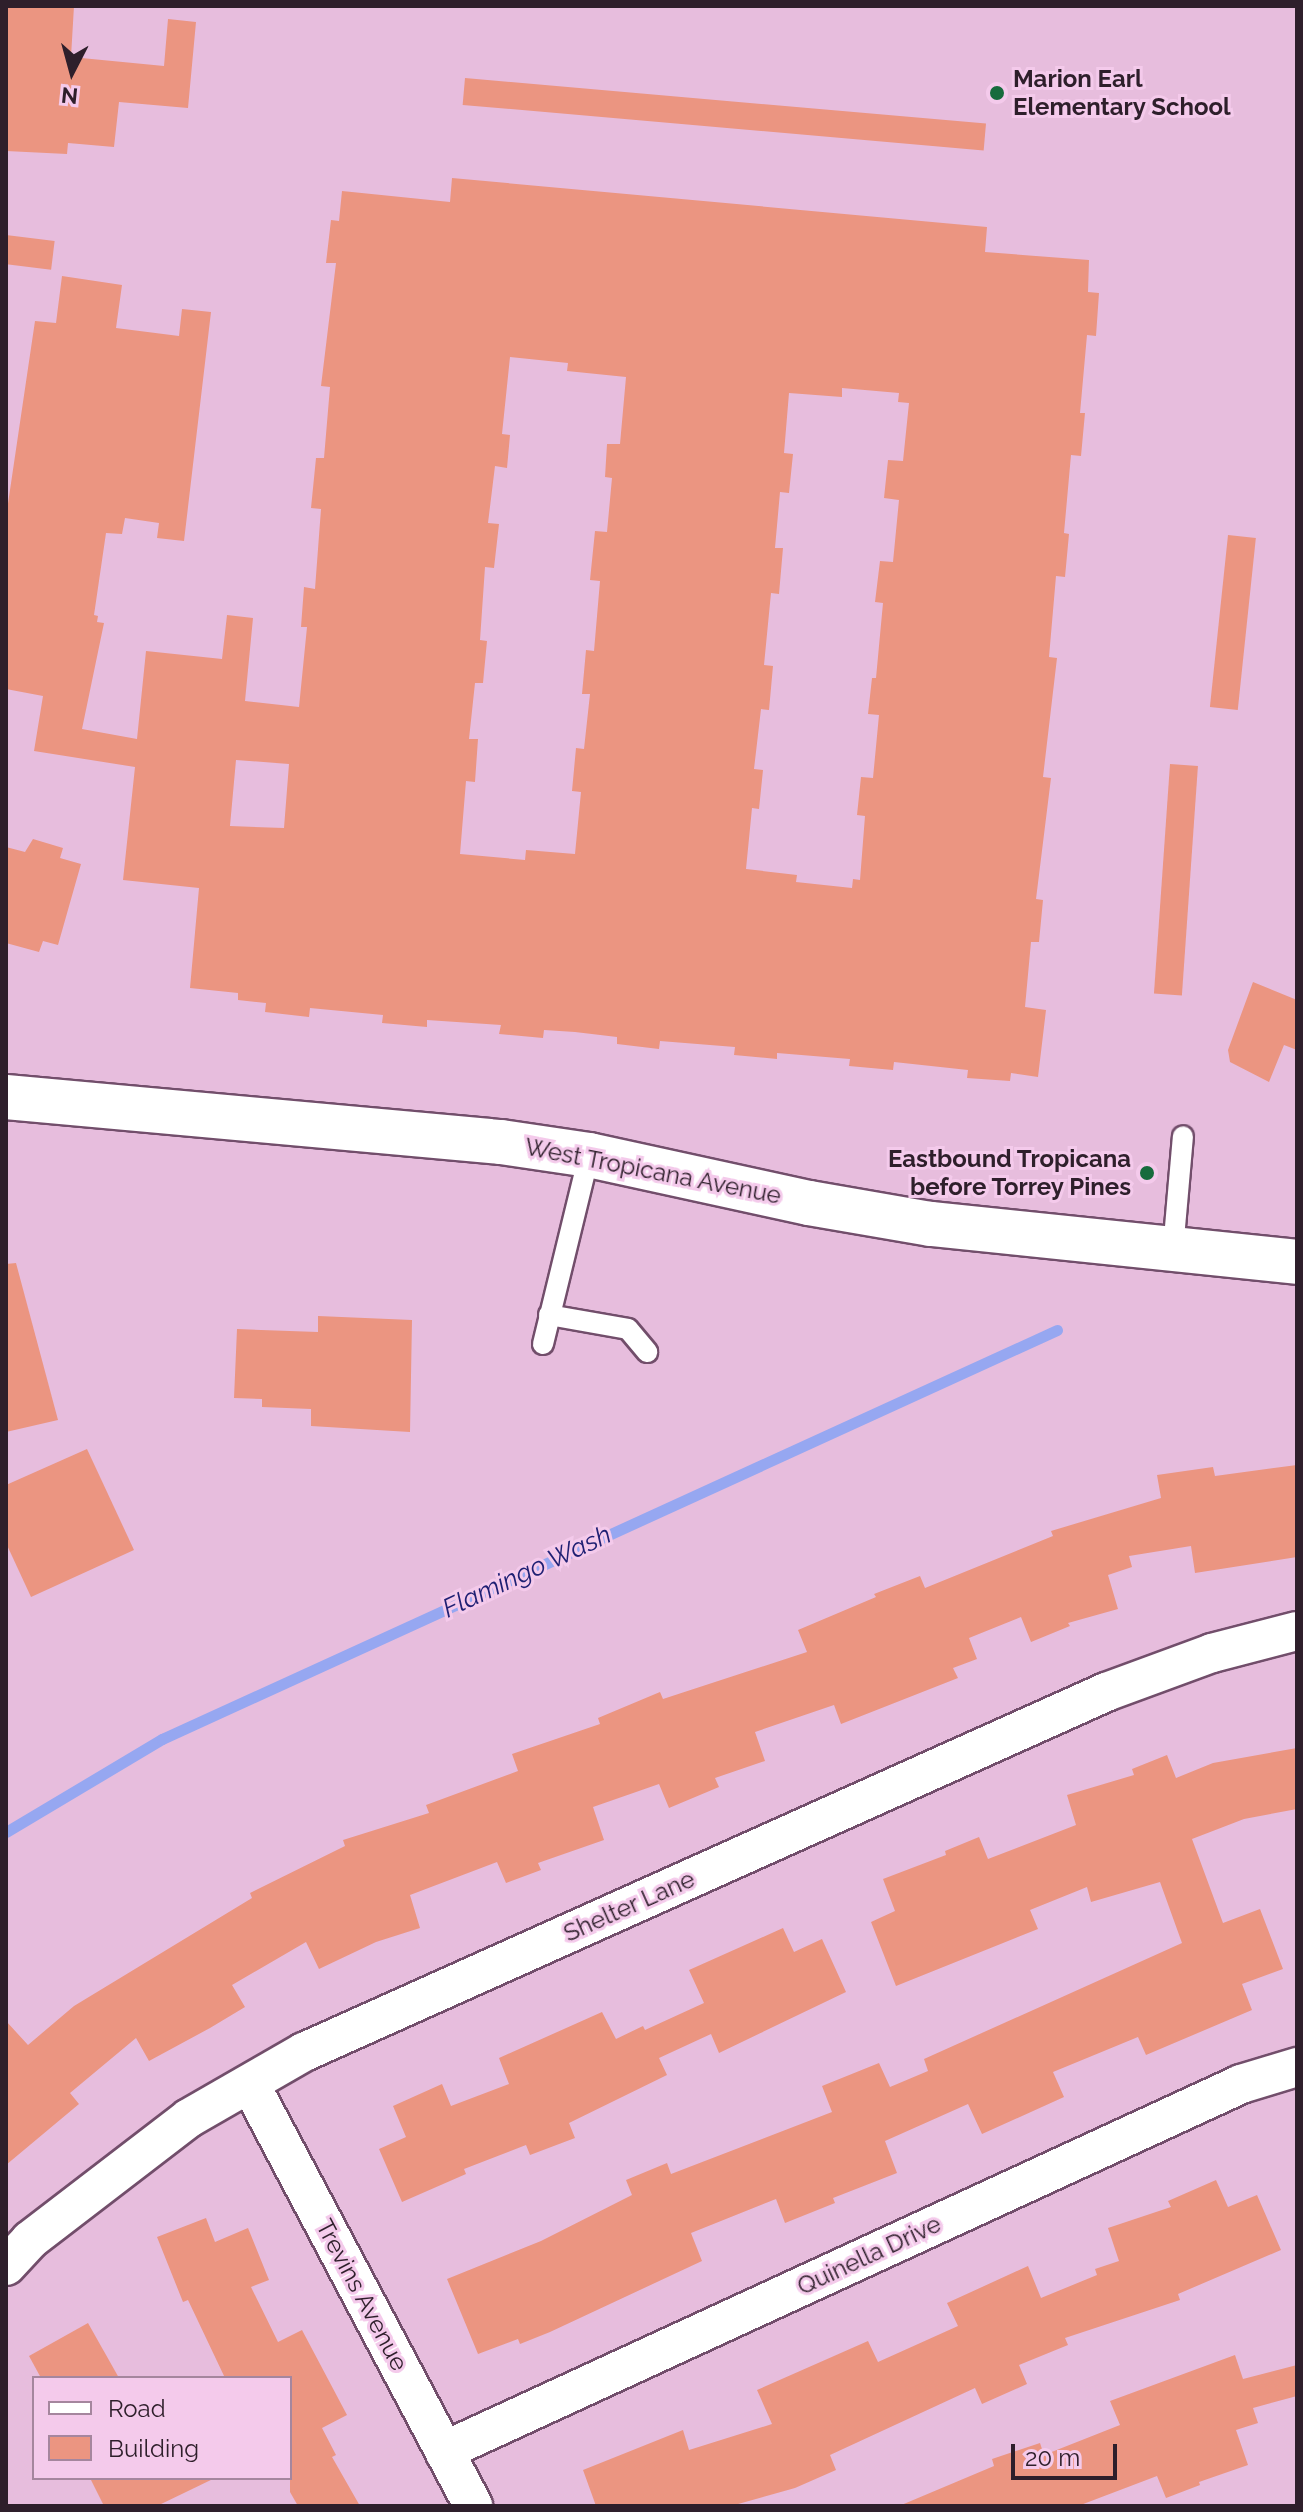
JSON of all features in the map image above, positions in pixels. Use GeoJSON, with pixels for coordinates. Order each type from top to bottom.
{"type":"FeatureCollection","features":[{"type":"Feature","properties":{"kind":"main road","name":"West Tropicana Avenue"},"geometry":{"type":"LineString","coordinates":[[6,1097],[501,1142],[589,1155],[809,1203],[931,1224],[1297,1262]]}},
{"type":"Feature","properties":{"kind":"street","name":"Shelter Lane"},"geometry":{"type":"LineString","coordinates":[[6,2266],[30,2240],[189,2118],[304,2052],[1106,1692],[1212,1653],[1297,1631]]}},
{"type":"Feature","properties":{"kind":"street","name":"Quinella Drive"},"geometry":{"type":"LineString","coordinates":[[444,2451],[1241,2084],[1297,2067]]}},
{"type":"Feature","properties":{"kind":"street","name":"Trevins Avenue"},"geometry":{"type":"LineString","coordinates":[[250,2084],[473,2506]]}},
{"type":"Feature","properties":{"kind":"lane"},"geometry":{"type":"LineString","coordinates":[[1173,1250],[1183,1136]]}},
{"type":"Feature","properties":{"kind":"lane"},"geometry":{"type":"LineString","coordinates":[[543,1344],[589,1155]]}},
{"type":"Feature","properties":{"kind":"lane"},"geometry":{"type":"LineString","coordinates":[[549,1315],[628,1329],[647,1352]]}},
{"type":"Feature","properties":{"kind":"building"},"geometry":{"type":"Polygon","coordinates":[[[6,6],[74,6],[71,57],[164,66],[168,19],[196,22],[188,108],[119,102],[114,147],[68,143],[67,154],[6,151],[6,6]]]}},
{"type":"Feature","properties":{"kind":"building"},"geometry":{"type":"Polygon","coordinates":[[[465,78],[986,124],[984,150],[463,105],[465,78]]]}},
{"type":"Feature","properties":{"kind":"building"},"geometry":{"type":"Polygon","coordinates":[[[452,178],[987,227],[985,252],[1089,260],[1088,292],[1099,293],[1096,336],[1087,335],[1080,413],[1085,413],[1081,456],[1071,455],[1064,533],[1069,534],[1065,577],[1056,576],[1049,657],[1057,658],[1043,777],[1051,778],[1036,899],[1043,900],[1039,942],[1031,942],[1025,1007],[1046,1010],[1038,1077],[1011,1073],[1010,1081],[967,1078],[968,1070],[894,1062],[893,1070],[849,1066],[850,1059],[777,1053],[777,1059],[734,1055],[735,1047],[660,1041],[659,1049],[617,1044],[617,1037],[575,1032],[544,1030],[543,1038],[499,1034],[501,1025],[427,1020],[427,1027],[382,1023],[383,1015],[310,1008],[309,1017],[265,1012],[266,1003],[238,1000],[238,993],[190,988],[199,888],[123,880],[135,767],[34,751],[43,696],[6,689],[6,517],[35,321],[56,323],[62,276],[122,285],[116,328],[179,336],[182,309],[211,312],[184,541],[157,538],[159,523],[125,518],[122,534],[106,533],[94,615],[98,616],[97,622],[104,623],[82,729],[137,739],[146,651],[222,659],[227,615],[253,618],[245,701],[299,707],[307,627],[301,627],[304,587],[315,589],[321,509],[311,508],[316,458],[324,458],[330,387],[321,386],[336,263],[326,263],[331,220],[339,221],[342,191],[450,202],[452,178]],[[510,357],[502,434],[510,435],[507,468],[495,466],[488,523],[499,524],[494,568],[485,567],[480,640],[487,641],[483,683],[475,683],[469,739],[478,739],[475,782],[466,781],[460,854],[525,860],[526,850],[575,854],[581,792],[572,791],[576,748],[584,749],[590,694],[582,694],[586,650],[594,651],[600,581],[590,580],[595,531],[607,532],[612,478],[605,477],[607,444],[620,444],[626,377],[567,371],[568,363],[510,357]],[[842,388],[842,397],[789,393],[784,453],[793,454],[789,493],[780,492],[775,548],[783,548],[779,594],[771,593],[764,665],[773,666],[769,710],[761,709],[754,769],[763,770],[759,809],[752,808],[746,869],[797,875],[796,882],[852,888],[853,879],[860,880],[865,816],[857,815],[861,777],[873,778],[879,715],[868,714],[872,678],[876,678],[883,603],[875,602],[880,561],[893,562],[899,500],[884,498],[888,460],[903,461],[909,403],[898,402],[899,393],[842,388]],[[236,760],[230,826],[284,828],[289,764],[236,760]]]}},
{"type":"Feature","properties":{"kind":"building"},"geometry":{"type":"Polygon","coordinates":[[[6,235],[55,241],[51,270],[6,264],[6,235]]]}},
{"type":"Feature","properties":{"kind":"building"},"geometry":{"type":"Polygon","coordinates":[[[1228,535],[1256,538],[1238,710],[1210,707],[1228,535]]]}},
{"type":"Feature","properties":{"kind":"building"},"geometry":{"type":"Polygon","coordinates":[[[1170,764],[1198,766],[1182,995],[1154,993],[1170,764]]]}},
{"type":"Feature","properties":{"kind":"building"},"geometry":{"type":"Polygon","coordinates":[[[33,839],[63,848],[60,858],[81,864],[58,945],[43,941],[39,952],[6,943],[6,847],[25,852],[33,839]]]}},
{"type":"Feature","properties":{"kind":"building"},"geometry":{"type":"Polygon","coordinates":[[[1253,982],[1297,1000],[1297,1050],[1284,1045],[1269,1082],[1230,1062],[1228,1050],[1253,982]]]}},
{"type":"Feature","properties":{"kind":"building"},"geometry":{"type":"Polygon","coordinates":[[[16,1263],[58,1420],[6,1432],[6,1264],[16,1263]]]}},
{"type":"Feature","properties":{"kind":"building"},"geometry":{"type":"Polygon","coordinates":[[[318,1316],[412,1320],[410,1432],[311,1426],[311,1409],[262,1407],[262,1399],[234,1398],[237,1329],[318,1332],[318,1316]]]}},
{"type":"Feature","properties":{"kind":"building"},"geometry":{"type":"Polygon","coordinates":[[[87,1449],[134,1550],[31,1597],[6,1543],[6,1485],[87,1449]]]}},
{"type":"Feature","properties":{"kind":"building"},"geometry":{"type":"Polygon","coordinates":[[[1297,1465],[1297,1557],[1195,1573],[1191,1546],[1129,1556],[1132,1567],[1108,1575],[1118,1609],[1068,1623],[1070,1626],[1031,1642],[1021,1617],[969,1638],[977,1659],[953,1668],[958,1678],[841,1724],[834,1705],[755,1732],[765,1761],[715,1778],[719,1787],[669,1808],[659,1784],[593,1807],[604,1840],[538,1863],[541,1870],[506,1883],[497,1862],[410,1895],[420,1928],[376,1942],[319,1969],[306,1942],[232,1985],[245,2007],[210,2028],[149,2061],[136,2038],[70,2093],[79,2104],[6,2165],[6,2021],[28,2045],[74,2006],[252,1898],[250,1893],[345,1846],[343,1840],[429,1813],[426,1805],[518,1771],[512,1754],[600,1724],[598,1718],[660,1692],[663,1699],[807,1652],[798,1630],[876,1597],[874,1594],[920,1576],[925,1588],[1053,1536],[1051,1531],[1161,1498],[1157,1475],[1213,1467],[1215,1476],[1297,1465]]]}},
{"type":"Feature","properties":{"kind":"building"},"geometry":{"type":"Polygon","coordinates":[[[1297,1748],[1297,1809],[1244,1819],[1192,1839],[1223,1923],[1260,1909],[1283,1969],[1242,1984],[1252,2010],[1146,2055],[1138,2037],[1053,2072],[1064,2097],[982,2134],[968,2104],[885,2141],[897,2173],[833,2198],[835,2203],[785,2223],[776,2199],[691,2233],[702,2261],[550,2332],[520,2344],[518,2339],[478,2354],[447,2279],[541,2241],[632,2195],[626,2180],[667,2163],[671,2174],[832,2112],[822,2086],[879,2063],[890,2087],[928,2071],[924,2059],[1182,1943],[1160,1882],[1091,1902],[1087,1887],[1030,1910],[1038,1929],[896,1986],[871,1922],[895,1911],[883,1879],[946,1855],[945,1851],[979,1837],[988,1859],[1076,1825],[1067,1795],[1134,1775],[1132,1769],[1167,1755],[1176,1778],[1213,1763],[1297,1748]]]}},
{"type":"Feature","properties":{"kind":"building"},"geometry":{"type":"Polygon","coordinates":[[[783,1928],[794,1952],[822,1939],[846,1992],[719,2053],[711,2034],[659,2058],[667,2075],[569,2123],[575,2138],[530,2155],[526,2145],[464,2169],[466,2174],[402,2202],[379,2149],[406,2137],[393,2106],[442,2084],[451,2106],[509,2084],[499,2058],[602,2012],[616,2039],[643,2026],[645,2030],[704,2003],[689,1970],[783,1928]]]}},
{"type":"Feature","properties":{"kind":"building"},"geometry":{"type":"Polygon","coordinates":[[[1216,2180],[1228,2207],[1257,2195],[1281,2250],[1178,2294],[1180,2300],[1065,2338],[1068,2345],[1019,2365],[1027,2384],[982,2404],[975,2388],[830,2455],[836,2470],[795,2488],[731,2506],[596,2506],[583,2470],[683,2430],[689,2450],[772,2424],[757,2390],[868,2341],[878,2362],[958,2326],[947,2303],[1028,2266],[1041,2298],[1097,2275],[1095,2269],[1119,2261],[1108,2228],[1171,2207],[1168,2201],[1216,2180]]]}},
{"type":"Feature","properties":{"kind":"building"},"geometry":{"type":"Polygon","coordinates":[[[206,2218],[215,2242],[248,2228],[269,2280],[251,2287],[278,2342],[302,2330],[347,2415],[322,2428],[336,2455],[332,2457],[360,2506],[298,2506],[290,2492],[292,2376],[224,2376],[188,2300],[183,2302],[157,2237],[206,2218]]]}},
{"type":"Feature","properties":{"kind":"building"},"geometry":{"type":"Polygon","coordinates":[[[88,2323],[118,2376],[40,2376],[29,2356],[88,2323]]]}},
{"type":"Feature","properties":{"kind":"building"},"geometry":{"type":"Polygon","coordinates":[[[1235,2355],[1243,2379],[1297,2365],[1297,2396],[1253,2408],[1258,2423],[1236,2430],[1248,2465],[1199,2482],[1200,2485],[1166,2498],[1157,2476],[1078,2506],[899,2506],[994,2466],[992,2459],[1040,2443],[1044,2455],[1120,2425],[1110,2401],[1235,2355]]]}},
{"type":"Feature","properties":{"kind":"building"},"geometry":{"type":"Polygon","coordinates":[[[91,2480],[211,2480],[157,2506],[104,2506],[91,2480]]]}},
{"type":"Feature","properties":{"kind":"waterway","name":"Flamingo Wash"},"geometry":{"type":"LineString","coordinates":[[6,1832],[162,1739],[1057,1330]]}},
{"type":"Feature","properties":{"kind":"place","name":"Marion Earl Elementary School"},"geometry":{"type":"Point","coordinates":[997,93]}},
{"type":"Feature","properties":{"kind":"place","name":"Eastbound Tropicana before Torrey Pines"},"geometry":{"type":"Point","coordinates":[1147,1173]}}]}
